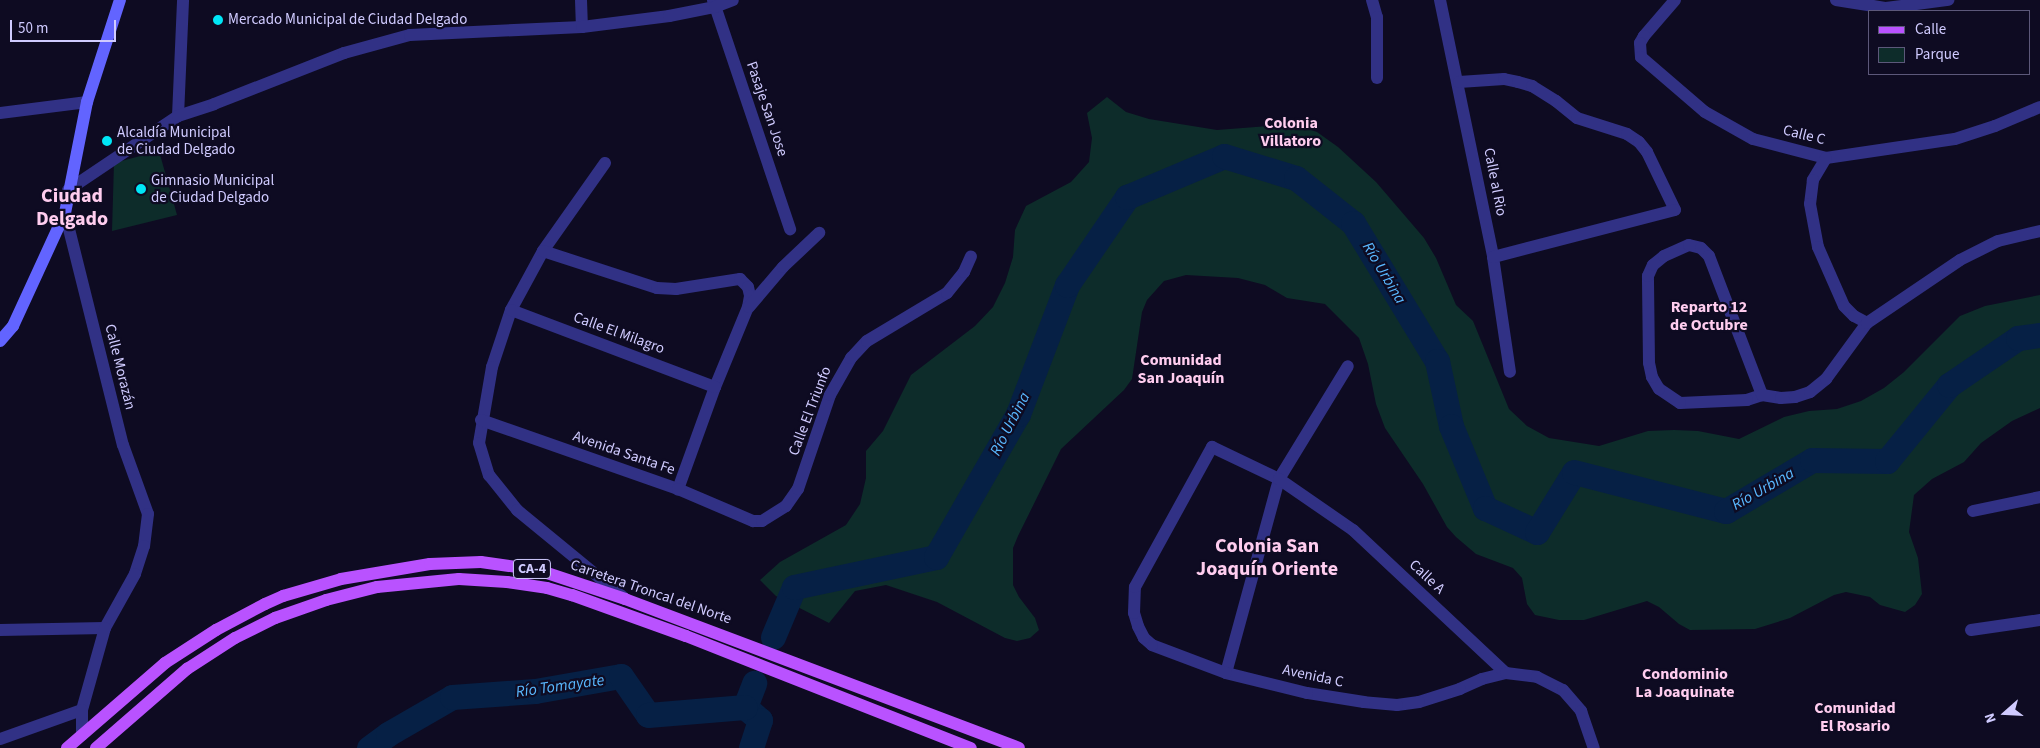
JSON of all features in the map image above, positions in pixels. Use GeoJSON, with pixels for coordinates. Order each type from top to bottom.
{"type":"FeatureCollection","features":[{"type":"Feature","properties":{"kind":"main road","name":"Calle Morazán"},"geometry":{"type":"LineString","coordinates":[[65,213],[68,190],[87,102],[120,0]]}},
{"type":"Feature","properties":{"kind":"main road"},"geometry":{"type":"LineString","coordinates":[[0,341],[13,326],[65,213]]}},
{"type":"Feature","properties":{"kind":"main road","name":"Carretera Troncal del Norte"},"geometry":{"type":"LineString","coordinates":[[67,748],[165,663],[216,630],[283,596],[340,580],[430,564],[481,562],[538,570],[625,599],[1019,748]]}},
{"type":"Feature","properties":{"kind":"main road","name":"Carretera Troncal del Norte"},"geometry":{"type":"LineString","coordinates":[[96,748],[187,670],[235,638],[275,618],[326,600],[377,587],[459,579],[507,582],[546,588],[572,595],[686,636],[971,748]]}},
{"type":"Feature","properties":{"kind":"street"},"geometry":{"type":"LineString","coordinates":[[178,116],[183,0]]}},
{"type":"Feature","properties":{"kind":"street"},"geometry":{"type":"LineString","coordinates":[[581,0],[582,27]]}},
{"type":"Feature","properties":{"kind":"street"},"geometry":{"type":"LineString","coordinates":[[68,190],[178,116],[214,104],[344,53],[410,35],[582,27],[669,16],[733,0]]}},
{"type":"Feature","properties":{"kind":"street"},"geometry":{"type":"LineString","coordinates":[[1372,0],[1377,17],[1377,78]]}},
{"type":"Feature","properties":{"kind":"street","name":"Calle al Rio"},"geometry":{"type":"LineString","coordinates":[[1438,0],[1458,82],[1493,257],[1510,372]]}},
{"type":"Feature","properties":{"kind":"street","name":"Calle C"},"geometry":{"type":"LineString","coordinates":[[1674,0],[1644,36],[1640,43],[1641,57],[1705,112],[1728,127],[1753,139],[1826,158],[1955,139],[2040,108]]}},
{"type":"Feature","properties":{"kind":"street"},"geometry":{"type":"LineString","coordinates":[[1836,0],[1886,8],[1948,0]]}},
{"type":"Feature","properties":{"kind":"street","name":"Pasaje San Jose"},"geometry":{"type":"LineString","coordinates":[[714,4],[790,229]]}},
{"type":"Feature","properties":{"kind":"street"},"geometry":{"type":"LineString","coordinates":[[1458,82],[1504,79],[1532,86],[1577,118],[1627,134],[1639,142],[1647,152],[1676,210],[1493,257]]}},
{"type":"Feature","properties":{"kind":"street"},"geometry":{"type":"LineString","coordinates":[[0,113],[87,102]]}},
{"type":"Feature","properties":{"kind":"street"},"geometry":{"type":"LineString","coordinates":[[1826,158],[1813,180],[1810,204],[1818,247],[1844,306],[1854,316],[1867,323]]}},
{"type":"Feature","properties":{"kind":"street"},"geometry":{"type":"LineString","coordinates":[[605,162],[544,251],[511,310],[492,367],[482,420],[480,449],[487,471],[496,485],[520,513],[625,599]]}},
{"type":"Feature","properties":{"kind":"street","name":"Calle Morazán"},"geometry":{"type":"LineString","coordinates":[[65,213],[123,445],[148,514],[144,546],[135,574],[105,628],[82,710],[82,735]]}},
{"type":"Feature","properties":{"kind":"street"},"geometry":{"type":"LineString","coordinates":[[1762,395],[1710,256],[1701,248],[1688,246],[1664,256],[1653,265],[1648,276],[1649,363],[1652,377],[1660,389],[1680,403],[1747,400],[1762,395],[1781,398],[1795,397],[1810,392],[1826,379],[1867,323],[1960,260],[1998,241],[2040,231]]}},
{"type":"Feature","properties":{"kind":"street"},"geometry":{"type":"LineString","coordinates":[[748,308],[783,267],[820,234]]}},
{"type":"Feature","properties":{"kind":"street"},"geometry":{"type":"LineString","coordinates":[[544,251],[657,288],[683,288],[740,279],[750,291],[748,308],[715,387],[678,489]]}},
{"type":"Feature","properties":{"kind":"street","name":"Calle El Triunfo"},"geometry":{"type":"LineString","coordinates":[[753,520],[762,521],[779,512],[791,500],[798,489],[830,395],[851,358],[867,341],[947,294],[964,272],[971,256]]}},
{"type":"Feature","properties":{"kind":"street","name":"Calle El Milagro"},"geometry":{"type":"LineString","coordinates":[[511,310],[715,387]]}},
{"type":"Feature","properties":{"kind":"street"},"geometry":{"type":"LineString","coordinates":[[1226,673],[1279,480],[1348,366]]}},
{"type":"Feature","properties":{"kind":"street","name":"Avenida Santa Fe"},"geometry":{"type":"LineString","coordinates":[[482,420],[678,489],[753,520]]}},
{"type":"Feature","properties":{"kind":"street","name":"Calle A"},"geometry":{"type":"LineString","coordinates":[[1134,613],[1133,598],[1138,577],[1212,447],[1279,480],[1353,530],[1506,673]]}},
{"type":"Feature","properties":{"kind":"street"},"geometry":{"type":"LineString","coordinates":[[1972,511],[2040,497]]}},
{"type":"Feature","properties":{"kind":"street","name":"Avenida C"},"geometry":{"type":"LineString","coordinates":[[1134,613],[1144,638],[1152,645],[1226,673],[1307,693],[1386,705],[1419,702],[1460,689],[1482,679],[1506,673]]}},
{"type":"Feature","properties":{"kind":"street"},"geometry":{"type":"LineString","coordinates":[[1971,630],[2040,620]]}},
{"type":"Feature","properties":{"kind":"street"},"geometry":{"type":"LineString","coordinates":[[0,630],[105,628]]}},
{"type":"Feature","properties":{"kind":"street"},"geometry":{"type":"LineString","coordinates":[[1506,673],[1537,677],[1563,690],[1581,711],[1594,748]]}},
{"type":"Feature","properties":{"kind":"street"},"geometry":{"type":"LineString","coordinates":[[0,739],[82,710]]}},
{"type":"Feature","properties":{"kind":"green space"},"geometry":{"type":"Polygon","coordinates":[[[1107,97],[1126,112],[1149,119],[1217,130],[1293,124],[1317,132],[1338,147],[1376,182],[1424,238],[1436,258],[1456,305],[1473,321],[1509,409],[1527,426],[1549,438],[1599,446],[1648,431],[1674,430],[1698,431],[1739,439],[1784,417],[1809,411],[1837,409],[1861,401],[1884,388],[1904,372],[1960,316],[1985,306],[2040,295],[2040,408],[2012,421],[1981,443],[1964,462],[1932,479],[1914,495],[1909,532],[1918,558],[1922,594],[1915,605],[1905,612],[1880,605],[1870,597],[1846,592],[1834,595],[1790,618],[1755,629],[1690,630],[1679,624],[1659,607],[1647,601],[1584,620],[1559,620],[1535,615],[1527,604],[1522,578],[1513,568],[1476,554],[1447,527],[1423,484],[1385,428],[1376,404],[1368,364],[1359,338],[1325,304],[1287,298],[1265,285],[1238,278],[1186,275],[1164,281],[1147,300],[1142,312],[1132,379],[1124,390],[1061,449],[1018,536],[1013,548],[1013,585],[1019,597],[1035,618],[1039,630],[1030,638],[1017,641],[1005,638],[937,602],[886,585],[855,591],[829,623],[776,596],[760,580],[780,562],[846,525],[860,504],[866,478],[866,451],[883,431],[911,375],[975,326],[993,307],[1005,283],[1013,257],[1015,230],[1026,206],[1071,182],[1089,162],[1092,138],[1087,113],[1107,97]]]}},
{"type":"Feature","properties":{"kind":"green space","name":"Gimnasio Municipal de Ciudad Delgado"},"geometry":{"type":"Polygon","coordinates":[[[159,151],[177,215],[112,231],[114,163],[159,151]]]}},
{"type":"Feature","properties":{"kind":"waterway","name":"Río Urbina"},"geometry":{"type":"LineString","coordinates":[[773,637],[794,587],[936,557],[1018,414],[1067,285],[1127,197],[1224,156],[1296,178],[1353,223],[1437,361],[1451,426],[1485,508],[1537,532],[1574,472],[1726,511],[1812,460],[1887,461],[1949,385],[2018,338],[2040,335]]}},
{"type":"Feature","properties":{"kind":"waterway","name":"Río Tomayate"},"geometry":{"type":"LineString","coordinates":[[369,748],[388,734],[452,697],[535,691],[621,676],[648,715],[745,707]]}},
{"type":"Feature","properties":{"kind":"waterway","name":"Río Urbina"},"geometry":{"type":"LineString","coordinates":[[745,707],[754,683]]}},
{"type":"Feature","properties":{"kind":"waterway"},"geometry":{"type":"LineString","coordinates":[[745,707],[760,720],[751,748]]}},
{"type":"Feature","properties":{"kind":"place","name":"Mercado Municipal de Ciudad Delgado"},"geometry":{"type":"Point","coordinates":[218,20]}},
{"type":"Feature","properties":{"kind":"place","name":"Alcaldía Municipal de Ciudad Delgado"},"geometry":{"type":"Point","coordinates":[107,141]}},
{"type":"Feature","properties":{"kind":"place","name":"Gimnasio Municipal de Ciudad Delgado"},"geometry":{"type":"Point","coordinates":[141,189]}},
{"type":"Feature","properties":{"kind":"district","name":"Colonia Villatoro"},"geometry":{"type":"Point","coordinates":[1291,132]}},
{"type":"Feature","properties":{"kind":"district","name":"Ciudad Delgado"},"geometry":{"type":"Point","coordinates":[72,208]}},
{"type":"Feature","properties":{"kind":"district","name":"Reparto 12 de Octubre"},"geometry":{"type":"Point","coordinates":[1709,316]}},
{"type":"Feature","properties":{"kind":"district","name":"Comunidad San Joaquín"},"geometry":{"type":"Point","coordinates":[1181,369]}},
{"type":"Feature","properties":{"kind":"district","name":"Colonia San Joaquín Oriente"},"geometry":{"type":"Point","coordinates":[1267,558]}},
{"type":"Feature","properties":{"kind":"district","name":"Condominio La Joaquinate"},"geometry":{"type":"Point","coordinates":[1685,683]}},
{"type":"Feature","properties":{"kind":"district","name":"Comunidad El Rosario"},"geometry":{"type":"Point","coordinates":[1855,717]}}]}
